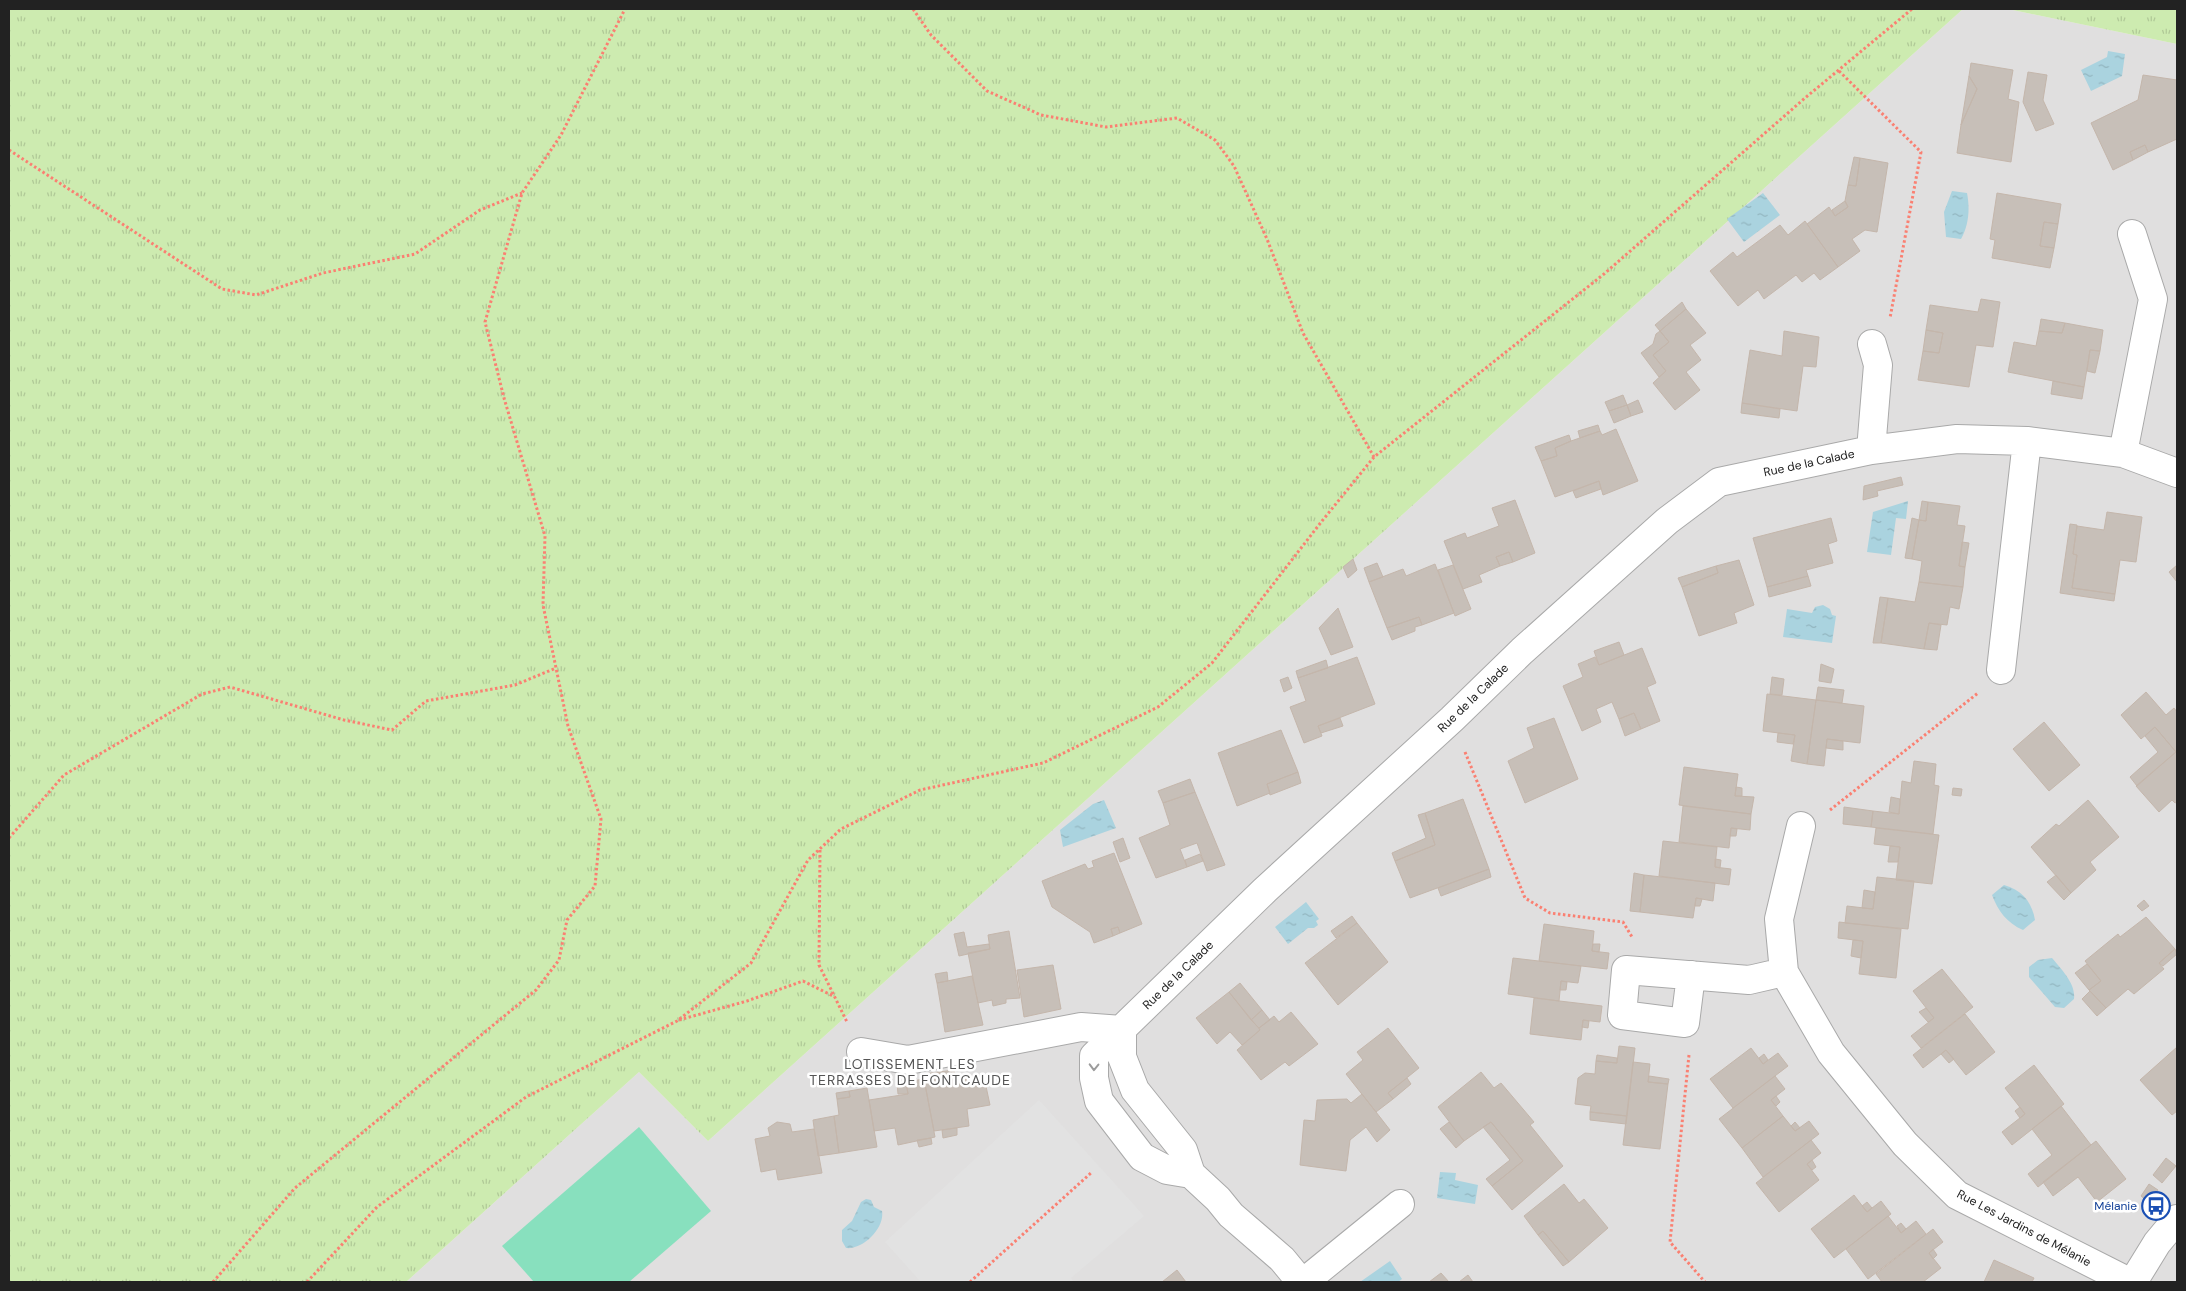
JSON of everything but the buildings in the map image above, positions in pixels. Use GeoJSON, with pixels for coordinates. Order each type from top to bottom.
{"type":"FeatureCollection","features":[{"type":"Feature","properties":{"kind":"street"},"geometry":{"type":"LineString","coordinates":[[2123,452],[2153,299],[2132,234]]}},
{"type":"Feature","properties":{"kind":"street","name":"Rue de la Calade"},"geometry":{"type":"LineString","coordinates":[[1871,450],[1878,365],[1872,344]]}},
{"type":"Feature","properties":{"kind":"street","name":"Rue de la Calade"},"geometry":{"type":"LineString","coordinates":[[1191,1174],[1166,1170],[1142,1157],[1099,1101],[1094,1078],[1094,1056],[1265,890],[1452,719],[1522,651],[1668,521],[1719,482],[1871,450],[1957,440],[2027,441],[2123,452],[2177,473]]}},
{"type":"Feature","properties":{"kind":"street"},"geometry":{"type":"LineString","coordinates":[[2001,670],[2027,441]]}},
{"type":"Feature","properties":{"kind":"street","name":"Rue Les Jardins de Mélanie"},"geometry":{"type":"LineString","coordinates":[[1801,826],[1779,919],[1784,972],[1831,1053],[1905,1144],[1958,1195],[2129,1282]]}},
{"type":"Feature","properties":{"kind":"street"},"geometry":{"type":"LineString","coordinates":[[1691,975],[1685,1022],[1622,1015],[1626,970],[1634,970],[1749,980],[1784,972]]}},
{"type":"Feature","properties":{"kind":"street"},"geometry":{"type":"LineString","coordinates":[[861,1052],[908,1060],[1081,1027],[1122,1030],[1122,1057],[1135,1090],[1183,1150],[1191,1174],[1218,1199],[1231,1215],[1282,1259],[1302,1282],[1400,1204]]}},
{"type":"Feature","properties":{"kind":"street"},"geometry":{"type":"LineString","coordinates":[[2133,1282],[2158,1243],[2177,1219]]}},
{"type":"Feature","properties":{"kind":"path"},"geometry":{"type":"LineString","coordinates":[[213,1282],[295,1188],[536,990],[558,960],[567,920],[595,886],[601,819],[568,726],[543,605],[545,536],[504,398],[485,322],[522,193],[561,135],[625,9]]}},
{"type":"Feature","properties":{"kind":"path"},"geometry":{"type":"LineString","coordinates":[[913,9],[932,35],[987,91],[1041,115],[1106,127],[1177,118],[1215,140],[1234,166],[1267,239],[1303,332],[1374,457]]}},
{"type":"Feature","properties":{"kind":"path"},"geometry":{"type":"LineString","coordinates":[[307,1282],[377,1207],[526,1098],[677,1021],[751,963],[808,860],[840,829],[920,790],[1043,763],[1158,707],[1212,663],[1322,520],[1374,457],[1604,274],[1805,98],[1912,9]]}},
{"type":"Feature","properties":{"kind":"path"},"geometry":{"type":"LineString","coordinates":[[1839,71],[1921,152],[1891,318],[1872,344]]}},
{"type":"Feature","properties":{"kind":"path"},"geometry":{"type":"LineString","coordinates":[[9,150],[222,289],[256,295],[323,273],[415,254],[480,210],[522,193]]}},
{"type":"Feature","properties":{"kind":"path"},"geometry":{"type":"LineString","coordinates":[[9,838],[64,775],[202,694],[230,687],[344,720],[392,730],[426,701],[515,684],[556,668]]}},
{"type":"Feature","properties":{"kind":"path"},"geometry":{"type":"LineString","coordinates":[[1801,826],[1837,806],[1974,697],[2001,670]]}},
{"type":"Feature","properties":{"kind":"path"},"geometry":{"type":"LineString","coordinates":[[1452,719],[1524,898],[1550,913],[1623,922],[1632,937],[1634,970]]}},
{"type":"Feature","properties":{"kind":"path"},"geometry":{"type":"LineString","coordinates":[[820,850],[819,965],[861,1052]]}},
{"type":"Feature","properties":{"kind":"path"},"geometry":{"type":"LineString","coordinates":[[677,1021],[748,1001],[803,982],[834,997]]}},
{"type":"Feature","properties":{"kind":"path"},"geometry":{"type":"LineString","coordinates":[[1685,1022],[1689,1052],[1670,1242],[1705,1282]]}},
{"type":"Feature","properties":{"kind":"path"},"geometry":{"type":"LineString","coordinates":[[970,1282],[1091,1173]]}},
{"type":"Feature","properties":{"kind":"shaded area"},"geometry":{"type":"Polygon","coordinates":[[[1963,9],[2008,9],[2177,44],[2177,1282],[406,1282],[639,1072],[708,1141],[1963,9]]]}},
{"type":"Feature","properties":{"kind":"shaded area"},"geometry":{"type":"Polygon","coordinates":[[[1039,1100],[1144,1216],[1071,1278],[1074,1282],[921,1282],[885,1242],[1039,1100]]]}},
{"type":"Feature","properties":{"kind":"green space"},"geometry":{"type":"Polygon","coordinates":[[[9,9],[1963,9],[708,1141],[639,1072],[406,1282],[9,1282],[9,9]]]}},
{"type":"Feature","properties":{"kind":"green space"},"geometry":{"type":"Polygon","coordinates":[[[2008,9],[2177,9],[2177,44],[2008,9]]]}},
{"type":"Feature","properties":{"kind":"green space"},"geometry":{"type":"Polygon","coordinates":[[[639,1127],[711,1211],[629,1282],[534,1282],[502,1246],[639,1127]]]}},
{"type":"Feature","properties":{"kind":"water"},"geometry":{"type":"Polygon","coordinates":[[[2108,51],[2125,54],[2122,76],[2091,91],[2081,70],[2107,57],[2108,51]]]}},
{"type":"Feature","properties":{"kind":"water"},"geometry":{"type":"Polygon","coordinates":[[[1952,191],[1967,193],[1968,216],[1966,228],[1961,239],[1946,237],[1944,212],[1952,191]]]}},
{"type":"Feature","properties":{"kind":"water"},"geometry":{"type":"Polygon","coordinates":[[[1763,193],[1780,215],[1744,242],[1727,219],[1763,193]]]}},
{"type":"Feature","properties":{"kind":"water"},"geometry":{"type":"Polygon","coordinates":[[[1908,501],[1906,519],[1896,518],[1891,555],[1867,552],[1873,512],[1908,501]]]}},
{"type":"Feature","properties":{"kind":"water"},"geometry":{"type":"Polygon","coordinates":[[[1823,605],[1830,609],[1832,615],[1836,616],[1832,643],[1783,637],[1787,609],[1812,613],[1815,607],[1823,605]]]}},
{"type":"Feature","properties":{"kind":"water"},"geometry":{"type":"Polygon","coordinates":[[[1104,800],[1116,828],[1063,847],[1060,830],[1093,804],[1104,800]]]}},
{"type":"Feature","properties":{"kind":"water"},"geometry":{"type":"Polygon","coordinates":[[[2004,885],[2016,890],[2029,902],[2035,920],[2023,930],[2008,920],[1994,901],[1992,895],[2004,885]]]}},
{"type":"Feature","properties":{"kind":"water"},"geometry":{"type":"Polygon","coordinates":[[[1306,902],[1319,919],[1316,921],[1318,925],[1314,928],[1308,928],[1288,944],[1275,927],[1306,902]]]}},
{"type":"Feature","properties":{"kind":"water"},"geometry":{"type":"Polygon","coordinates":[[[2052,958],[2068,977],[2073,988],[2074,999],[2064,1008],[2055,1007],[2029,977],[2029,967],[2038,960],[2052,958]]]}},
{"type":"Feature","properties":{"kind":"water"},"geometry":{"type":"Polygon","coordinates":[[[1440,1172],[1456,1173],[1455,1180],[1478,1185],[1475,1204],[1437,1198],[1440,1172]]]}},
{"type":"Feature","properties":{"kind":"water"},"geometry":{"type":"Polygon","coordinates":[[[866,1199],[871,1200],[874,1207],[882,1211],[880,1224],[866,1242],[853,1248],[846,1248],[842,1241],[842,1230],[852,1221],[861,1202],[866,1199]]]}},
{"type":"Feature","properties":{"kind":"water"},"geometry":{"type":"Polygon","coordinates":[[[1390,1261],[1402,1279],[1398,1282],[1360,1282],[1390,1261]]]}},
{"type":"Feature","properties":{"kind":"place","name":"Mélanie"},"geometry":{"type":"Point","coordinates":[2156,1206]}},
{"type":"Feature","properties":{"kind":"district","name":"LOTISSEMENT LES TERRASSES DE FONTCAUDE"},"geometry":{"type":"Point","coordinates":[910,1072]}}]}
